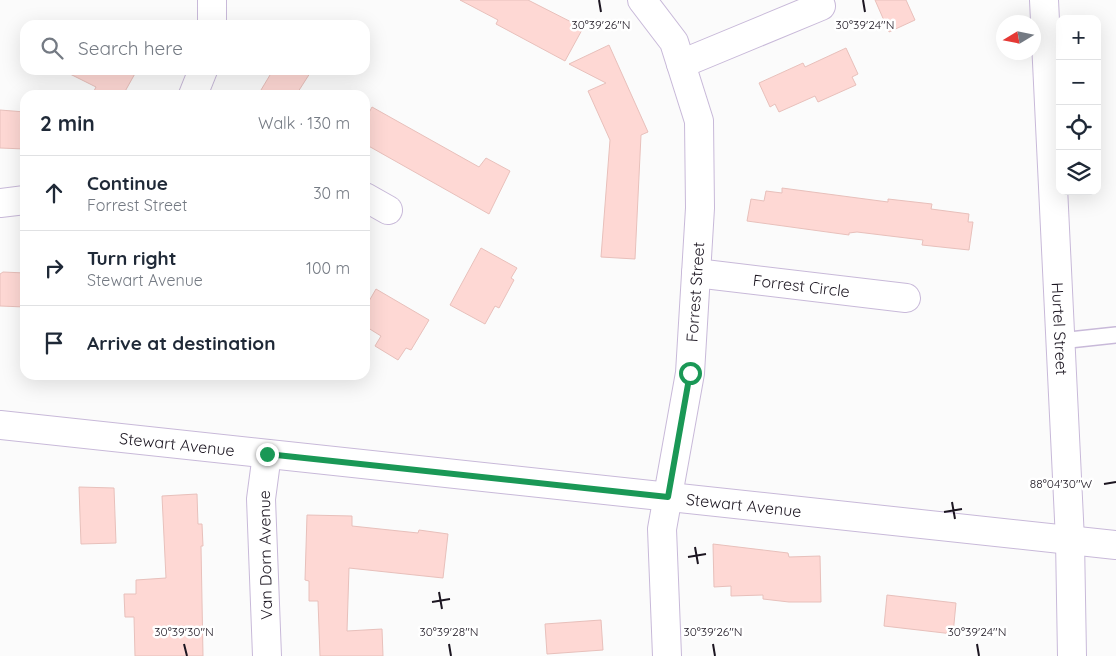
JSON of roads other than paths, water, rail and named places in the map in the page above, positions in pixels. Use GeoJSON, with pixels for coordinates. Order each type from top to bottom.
{"type":"FeatureCollection","features":[{"type":"Feature","properties":{"kind":"street"},"geometry":{"type":"LineString","coordinates":[[212,0],[212,20]]}},
{"type":"Feature","properties":{"kind":"street","name":"Forrest Street"},"geometry":{"type":"LineString","coordinates":[[642,0],[674,42],[699,121],[700,208],[690,373],[662,529],[667,656]]}},
{"type":"Feature","properties":{"kind":"street","name":"Hurtel Street"},"geometry":{"type":"LineString","coordinates":[[1044,0],[1070,540],[1072,656]]}},
{"type":"Feature","properties":{"kind":"street"},"geometry":{"type":"LineString","coordinates":[[681,64],[821,6]]}},
{"type":"Feature","properties":{"kind":"street"},"geometry":{"type":"LineString","coordinates":[[195,90],[201,75]]}},
{"type":"Feature","properties":{"kind":"street"},"geometry":{"type":"LineString","coordinates":[[370,200],[388,210]]}},
{"type":"Feature","properties":{"kind":"street"},"geometry":{"type":"LineString","coordinates":[[0,203],[20,201]]}},
{"type":"Feature","properties":{"kind":"street","name":"Forrest Circle"},"geometry":{"type":"LineString","coordinates":[[696,273],[906,298]]}},
{"type":"Feature","properties":{"kind":"street","name":"Stewart Avenue"},"geometry":{"type":"LineString","coordinates":[[0,425],[1116,545]]}},
{"type":"Feature","properties":{"kind":"street","name":"Van Dorn Avenue"},"geometry":{"type":"LineString","coordinates":[[267,454],[261,499],[267,656]]}},
{"type":"Feature","properties":{"kind":"lane"},"geometry":{"type":"LineString","coordinates":[[1060,341],[1116,335]]}}]}
